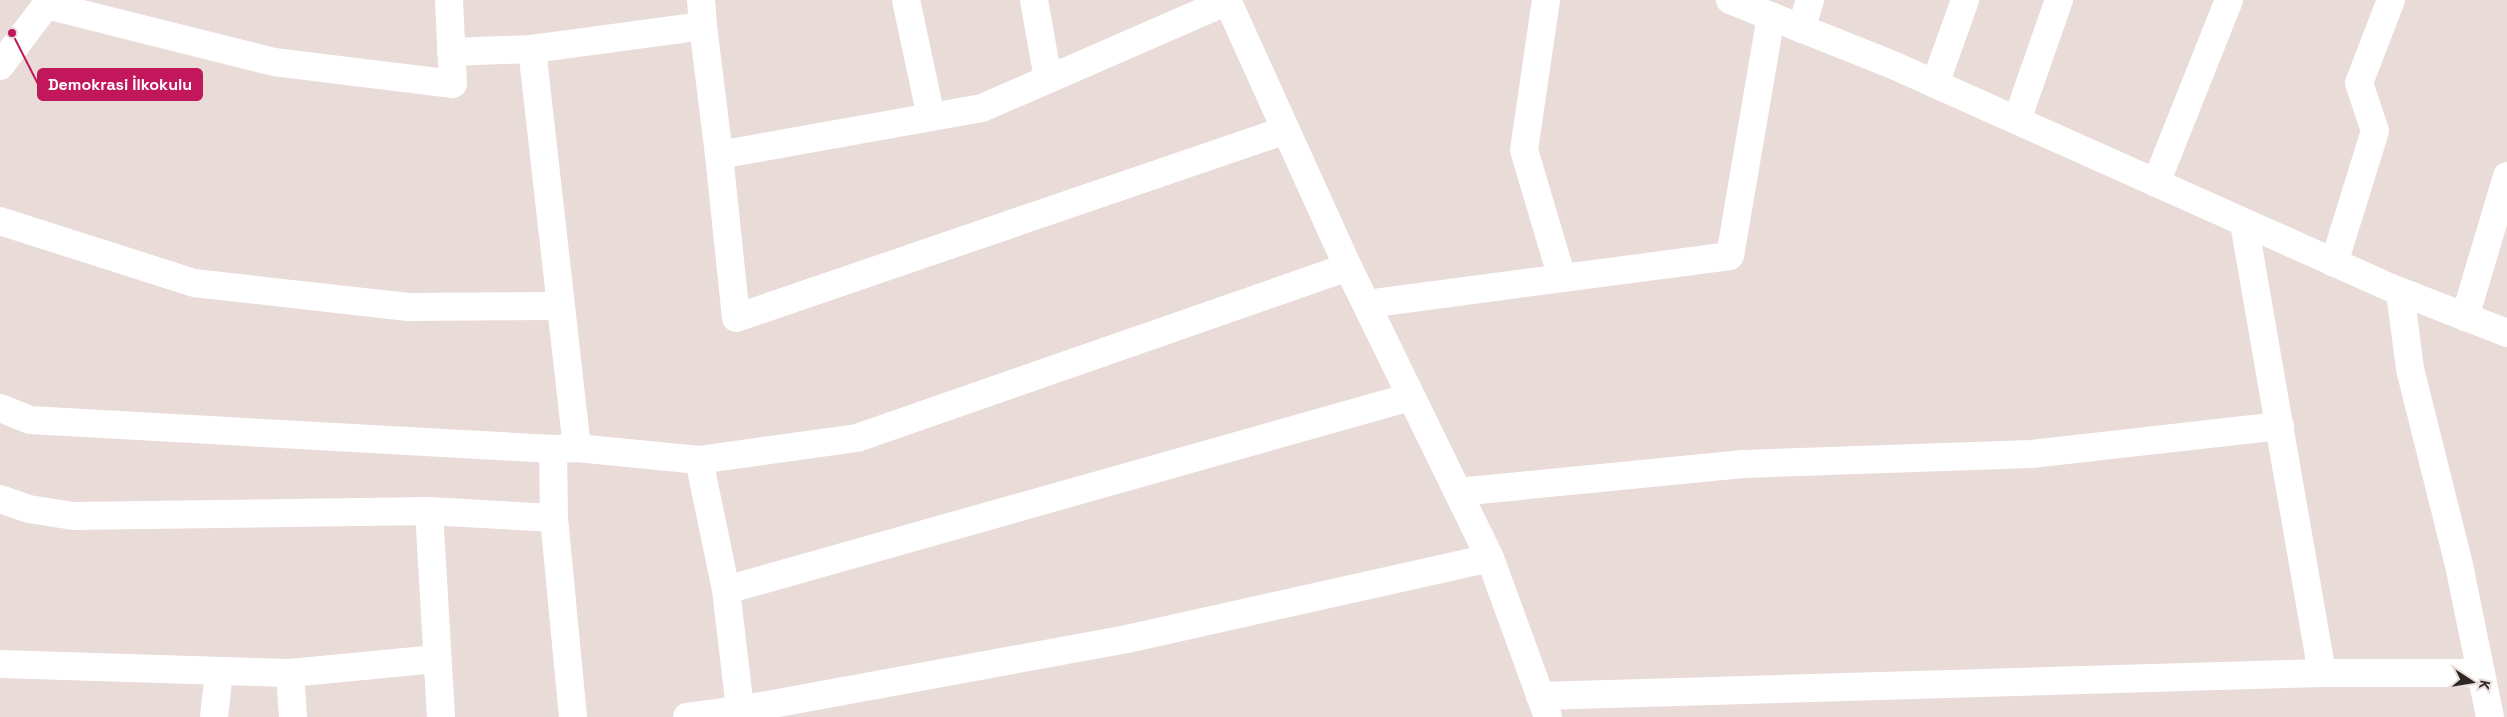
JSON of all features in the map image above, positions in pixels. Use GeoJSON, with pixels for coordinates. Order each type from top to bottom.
{"type":"FeatureCollection","features":[{"type":"Feature","properties":{"kind":"street"},"geometry":{"type":"LineString","coordinates":[[0,66],[48,3],[274,62],[453,84],[449,0]]}},
{"type":"Feature","properties":{"kind":"street"},"geometry":{"type":"LineString","coordinates":[[906,0],[931,117]]}},
{"type":"Feature","properties":{"kind":"street"},"geometry":{"type":"LineString","coordinates":[[1034,0],[1048,79]]}},
{"type":"Feature","properties":{"kind":"street"},"geometry":{"type":"LineString","coordinates":[[719,155],[982,108],[1228,0],[1348,267],[1490,558],[1544,706],[2322,673],[2481,674]]}},
{"type":"Feature","properties":{"kind":"street"},"geometry":{"type":"LineString","coordinates":[[1546,0],[1524,150],[1562,278]]}},
{"type":"Feature","properties":{"kind":"street"},"geometry":{"type":"LineString","coordinates":[[1730,0],[1935,84],[2400,292],[2507,332]]}},
{"type":"Feature","properties":{"kind":"street"},"geometry":{"type":"LineString","coordinates":[[1801,28],[1810,0]]}},
{"type":"Feature","properties":{"kind":"street"},"geometry":{"type":"LineString","coordinates":[[1935,84],[1965,0]]}},
{"type":"Feature","properties":{"kind":"street"},"geometry":{"type":"LineString","coordinates":[[2017,120],[2059,0]]}},
{"type":"Feature","properties":{"kind":"street"},"geometry":{"type":"LineString","coordinates":[[2156,183],[2230,0]]}},
{"type":"Feature","properties":{"kind":"street"},"geometry":{"type":"LineString","coordinates":[[2334,263],[2375,131],[2359,83],[2391,0]]}},
{"type":"Feature","properties":{"kind":"street"},"geometry":{"type":"LineString","coordinates":[[451,52],[532,49],[702,13],[736,318],[1286,130]]}},
{"type":"Feature","properties":{"kind":"street"},"geometry":{"type":"LineString","coordinates":[[1367,304],[1730,256],[1771,16]]}},
{"type":"Feature","properties":{"kind":"street"},"geometry":{"type":"LineString","coordinates":[[532,49],[561,306],[565,449],[554,518],[573,717]]}},
{"type":"Feature","properties":{"kind":"street"},"geometry":{"type":"LineString","coordinates":[[2465,317],[2507,176]]}},
{"type":"Feature","properties":{"kind":"street"},"geometry":{"type":"LineString","coordinates":[[0,222],[194,283],[408,307],[561,306]]}},
{"type":"Feature","properties":{"kind":"street"},"geometry":{"type":"LineString","coordinates":[[2244,223],[2322,673]]}},
{"type":"Feature","properties":{"kind":"street"},"geometry":{"type":"LineString","coordinates":[[0,408],[30,420],[565,449],[699,460],[857,438],[1348,267]]}},
{"type":"Feature","properties":{"kind":"street"},"geometry":{"type":"LineString","coordinates":[[2400,292],[2410,369],[2459,565],[2490,717]]}},
{"type":"Feature","properties":{"kind":"street"},"geometry":{"type":"LineString","coordinates":[[726,590],[1410,397]]}},
{"type":"Feature","properties":{"kind":"street"},"geometry":{"type":"LineString","coordinates":[[1458,492],[1743,464],[2031,454],[2280,426]]}},
{"type":"Feature","properties":{"kind":"street"},"geometry":{"type":"LineString","coordinates":[[699,460],[726,590],[740,713]]}},
{"type":"Feature","properties":{"kind":"street"},"geometry":{"type":"LineString","coordinates":[[0,499],[29,508],[72,516],[429,511],[554,518]]}},
{"type":"Feature","properties":{"kind":"street"},"geometry":{"type":"LineString","coordinates":[[429,511],[436,658],[441,717]]}},
{"type":"Feature","properties":{"kind":"street"},"geometry":{"type":"LineString","coordinates":[[686,717],[740,713],[1127,639],[1490,558]]}},
{"type":"Feature","properties":{"kind":"street"},"geometry":{"type":"LineString","coordinates":[[0,664],[290,673],[436,658]]}},
{"type":"Feature","properties":{"kind":"street"},"geometry":{"type":"LineString","coordinates":[[214,717],[219,672]]}},
{"type":"Feature","properties":{"kind":"street"},"geometry":{"type":"LineString","coordinates":[[290,673],[293,717]]}},
{"type":"Feature","properties":{"kind":"place","name":"Demokrasi İlkokulu"},"geometry":{"type":"Point","coordinates":[12,33]}}]}
